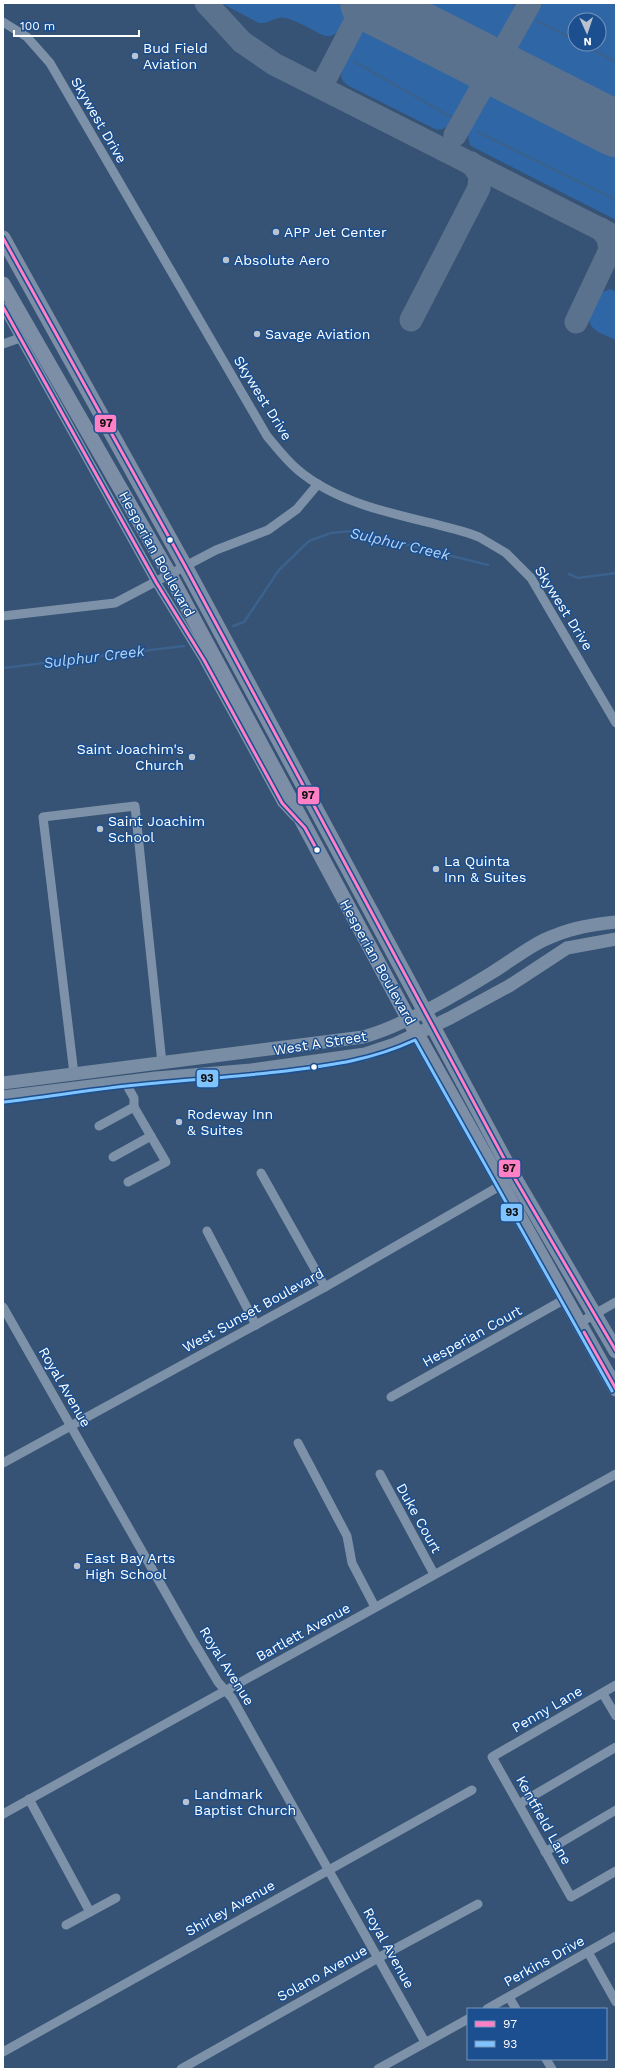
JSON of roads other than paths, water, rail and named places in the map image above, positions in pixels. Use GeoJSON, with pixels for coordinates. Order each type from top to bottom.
{"type":"FeatureCollection","features":[{"type":"Feature","properties":{"kind":"main road","name":"Hesperian Boulevard"},"geometry":{"type":"LineString","coordinates":[[3,238],[185,566],[514,1177],[616,1351]]}},
{"type":"Feature","properties":{"kind":"main road","name":"Hesperian Boulevard"},"geometry":{"type":"LineString","coordinates":[[3,284],[170,575],[408,1018],[616,1389]]}},
{"type":"Feature","properties":{"kind":"main road","name":"West A Street"},"geometry":{"type":"LineString","coordinates":[[3,1083],[266,1050],[363,1037],[375,1034],[424,1011],[556,934],[595,924],[616,922]]}},
{"type":"Feature","properties":{"kind":"main road","name":"West A Street"},"geometry":{"type":"LineString","coordinates":[[3,1097],[156,1078],[251,1070],[365,1054],[390,1046],[432,1027],[509,986],[567,948],[616,939]]}},
{"type":"Feature","properties":{"kind":"main road"},"geometry":{"type":"LineString","coordinates":[[251,1070],[264,1056],[266,1050]]}},
{"type":"Feature","properties":{"kind":"main road"},"geometry":{"type":"LineString","coordinates":[[156,1078],[162,1063]]}},
{"type":"Feature","properties":{"kind":"street","name":"Skywest Drive"},"geometry":{"type":"LineString","coordinates":[[3,22],[27,37],[44,54],[267,436],[283,455],[298,470],[318,484],[366,505],[479,537],[506,553],[520,566],[538,588],[616,723]]}},
{"type":"Feature","properties":{"kind":"street","name":"Hesperian Boulevard"},"geometry":{"type":"LineString","coordinates":[[3,307],[156,582],[204,660],[282,803],[306,828]]}},
{"type":"Feature","properties":{"kind":"street"},"geometry":{"type":"LineString","coordinates":[[3,344],[20,338]]}},
{"type":"Feature","properties":{"kind":"street"},"geometry":{"type":"LineString","coordinates":[[3,616],[115,603],[216,550],[268,530],[297,509],[318,484]]}},
{"type":"Feature","properties":{"kind":"street"},"geometry":{"type":"LineString","coordinates":[[74,1074],[43,817],[135,806],[162,1063]]}},
{"type":"Feature","properties":{"kind":"street"},"geometry":{"type":"LineString","coordinates":[[125,1082],[134,1098],[134,1108],[166,1162],[128,1182]]}},
{"type":"Feature","properties":{"kind":"street"},"geometry":{"type":"LineString","coordinates":[[99,1126],[134,1108]]}},
{"type":"Feature","properties":{"kind":"street"},"geometry":{"type":"LineString","coordinates":[[114,1157],[151,1136]]}},
{"type":"Feature","properties":{"kind":"street"},"geometry":{"type":"LineString","coordinates":[[261,1173],[325,1287]]}},
{"type":"Feature","properties":{"kind":"street","name":"West Sunset Boulevard"},"geometry":{"type":"LineString","coordinates":[[3,1463],[70,1425],[325,1287],[514,1177]]}},
{"type":"Feature","properties":{"kind":"street"},"geometry":{"type":"LineString","coordinates":[[207,1231],[256,1325]]}},
{"type":"Feature","properties":{"kind":"street","name":"Hesperian Court"},"geometry":{"type":"LineString","coordinates":[[391,1396],[565,1299]]}},
{"type":"Feature","properties":{"kind":"street"},"geometry":{"type":"LineString","coordinates":[[579,1323],[616,1302]]}},
{"type":"Feature","properties":{"kind":"street","name":"Royal Avenue"},"geometry":{"type":"LineString","coordinates":[[3,1307],[218,1682],[232,1698],[425,2042]]}},
{"type":"Feature","properties":{"kind":"street"},"geometry":{"type":"LineString","coordinates":[[298,1444],[347,1536],[352,1563],[375,1607]]}},
{"type":"Feature","properties":{"kind":"street","name":"Duke Court"},"geometry":{"type":"LineString","coordinates":[[380,1474],[434,1574]]}},
{"type":"Feature","properties":{"kind":"street","name":"Bartlett Avenue"},"geometry":{"type":"LineString","coordinates":[[3,1814],[616,1474]]}},
{"type":"Feature","properties":{"kind":"street","name":"Penny Lane"},"geometry":{"type":"LineString","coordinates":[[492,1757],[603,1694],[616,1685]]}},
{"type":"Feature","properties":{"kind":"street"},"geometry":{"type":"LineString","coordinates":[[603,1694],[616,1716]]}},
{"type":"Feature","properties":{"kind":"street"},"geometry":{"type":"LineString","coordinates":[[518,1804],[616,1748]]}},
{"type":"Feature","properties":{"kind":"street","name":"Kentfield Lane"},"geometry":{"type":"LineString","coordinates":[[492,1757],[571,1897],[616,1871]]}},
{"type":"Feature","properties":{"kind":"street","name":"Shirley Avenue"},"geometry":{"type":"LineString","coordinates":[[3,2052],[328,1869],[472,1790]]}},
{"type":"Feature","properties":{"kind":"street"},"geometry":{"type":"LineString","coordinates":[[29,1799],[90,1912]]}},
{"type":"Feature","properties":{"kind":"street"},"geometry":{"type":"LineString","coordinates":[[545,1852],[616,1810]]}},
{"type":"Feature","properties":{"kind":"street"},"geometry":{"type":"LineString","coordinates":[[66,1925],[116,1898]]}},
{"type":"Feature","properties":{"kind":"street","name":"Solano Avenue"},"geometry":{"type":"LineString","coordinates":[[181,2069],[378,1958],[478,1904]]}},
{"type":"Feature","properties":{"kind":"street","name":"Perkins Drive"},"geometry":{"type":"LineString","coordinates":[[488,2008],[616,1936]]}},
{"type":"Feature","properties":{"kind":"street"},"geometry":{"type":"LineString","coordinates":[[588,1952],[616,2002]]}},
{"type":"Feature","properties":{"kind":"street"},"geometry":{"type":"LineString","coordinates":[[509,1997],[515,2008]]}},
{"type":"Feature","properties":{"kind":"street"},"geometry":{"type":"LineString","coordinates":[[378,2069],[467,2020]]}},
{"type":"Feature","properties":{"kind":"street"},"geometry":{"type":"LineString","coordinates":[[547,2060],[552,2069]]}},
{"type":"Feature","properties":{"kind":"waterway"},"geometry":{"type":"LineString","coordinates":[[537,21],[567,36]]}},
{"type":"Feature","properties":{"kind":"waterway"},"geometry":{"type":"LineString","coordinates":[[597,52],[616,62]]}},
{"type":"Feature","properties":{"kind":"waterway"},"geometry":{"type":"LineString","coordinates":[[355,62],[451,117]]}},
{"type":"Feature","properties":{"kind":"waterway"},"geometry":{"type":"LineString","coordinates":[[478,132],[616,200]]}},
{"type":"Feature","properties":{"kind":"waterway","name":"Sulphur Creek"},"geometry":{"type":"LineString","coordinates":[[233,626],[244,622],[279,570],[309,541],[331,533],[352,531],[488,565]]}},
{"type":"Feature","properties":{"kind":"waterway","name":"Sulphur Creek"},"geometry":{"type":"LineString","coordinates":[[569,574],[578,578],[616,573]]}},
{"type":"Feature","properties":{"kind":"waterway","name":"Sulphur Creek"},"geometry":{"type":"LineString","coordinates":[[3,668],[184,646]]}},
{"type":"Feature","properties":{"kind":"place","name":"Bud Field Aviation"},"geometry":{"type":"Point","coordinates":[135,56]}},
{"type":"Feature","properties":{"kind":"place","name":"APP Jet Center"},"geometry":{"type":"Point","coordinates":[276,232]}},
{"type":"Feature","properties":{"kind":"place","name":"Absolute Aero"},"geometry":{"type":"Point","coordinates":[226,260]}},
{"type":"Feature","properties":{"kind":"place","name":"Savage Aviation"},"geometry":{"type":"Point","coordinates":[257,334]}},
{"type":"Feature","properties":{"kind":"place","name":"Saint Joachim's Church"},"geometry":{"type":"Point","coordinates":[192,757]}},
{"type":"Feature","properties":{"kind":"place","name":"Saint Joachim School"},"geometry":{"type":"Point","coordinates":[100,829]}},
{"type":"Feature","properties":{"kind":"place","name":"La Quinta Inn & Suites"},"geometry":{"type":"Point","coordinates":[436,869]}},
{"type":"Feature","properties":{"kind":"place","name":"Rodeway Inn & Suites"},"geometry":{"type":"Point","coordinates":[179,1122]}},
{"type":"Feature","properties":{"kind":"place","name":"East Bay Arts High School"},"geometry":{"type":"Point","coordinates":[77,1566]}},
{"type":"Feature","properties":{"kind":"place","name":"Landmark Baptist Church"},"geometry":{"type":"Point","coordinates":[186,1802]}}]}
